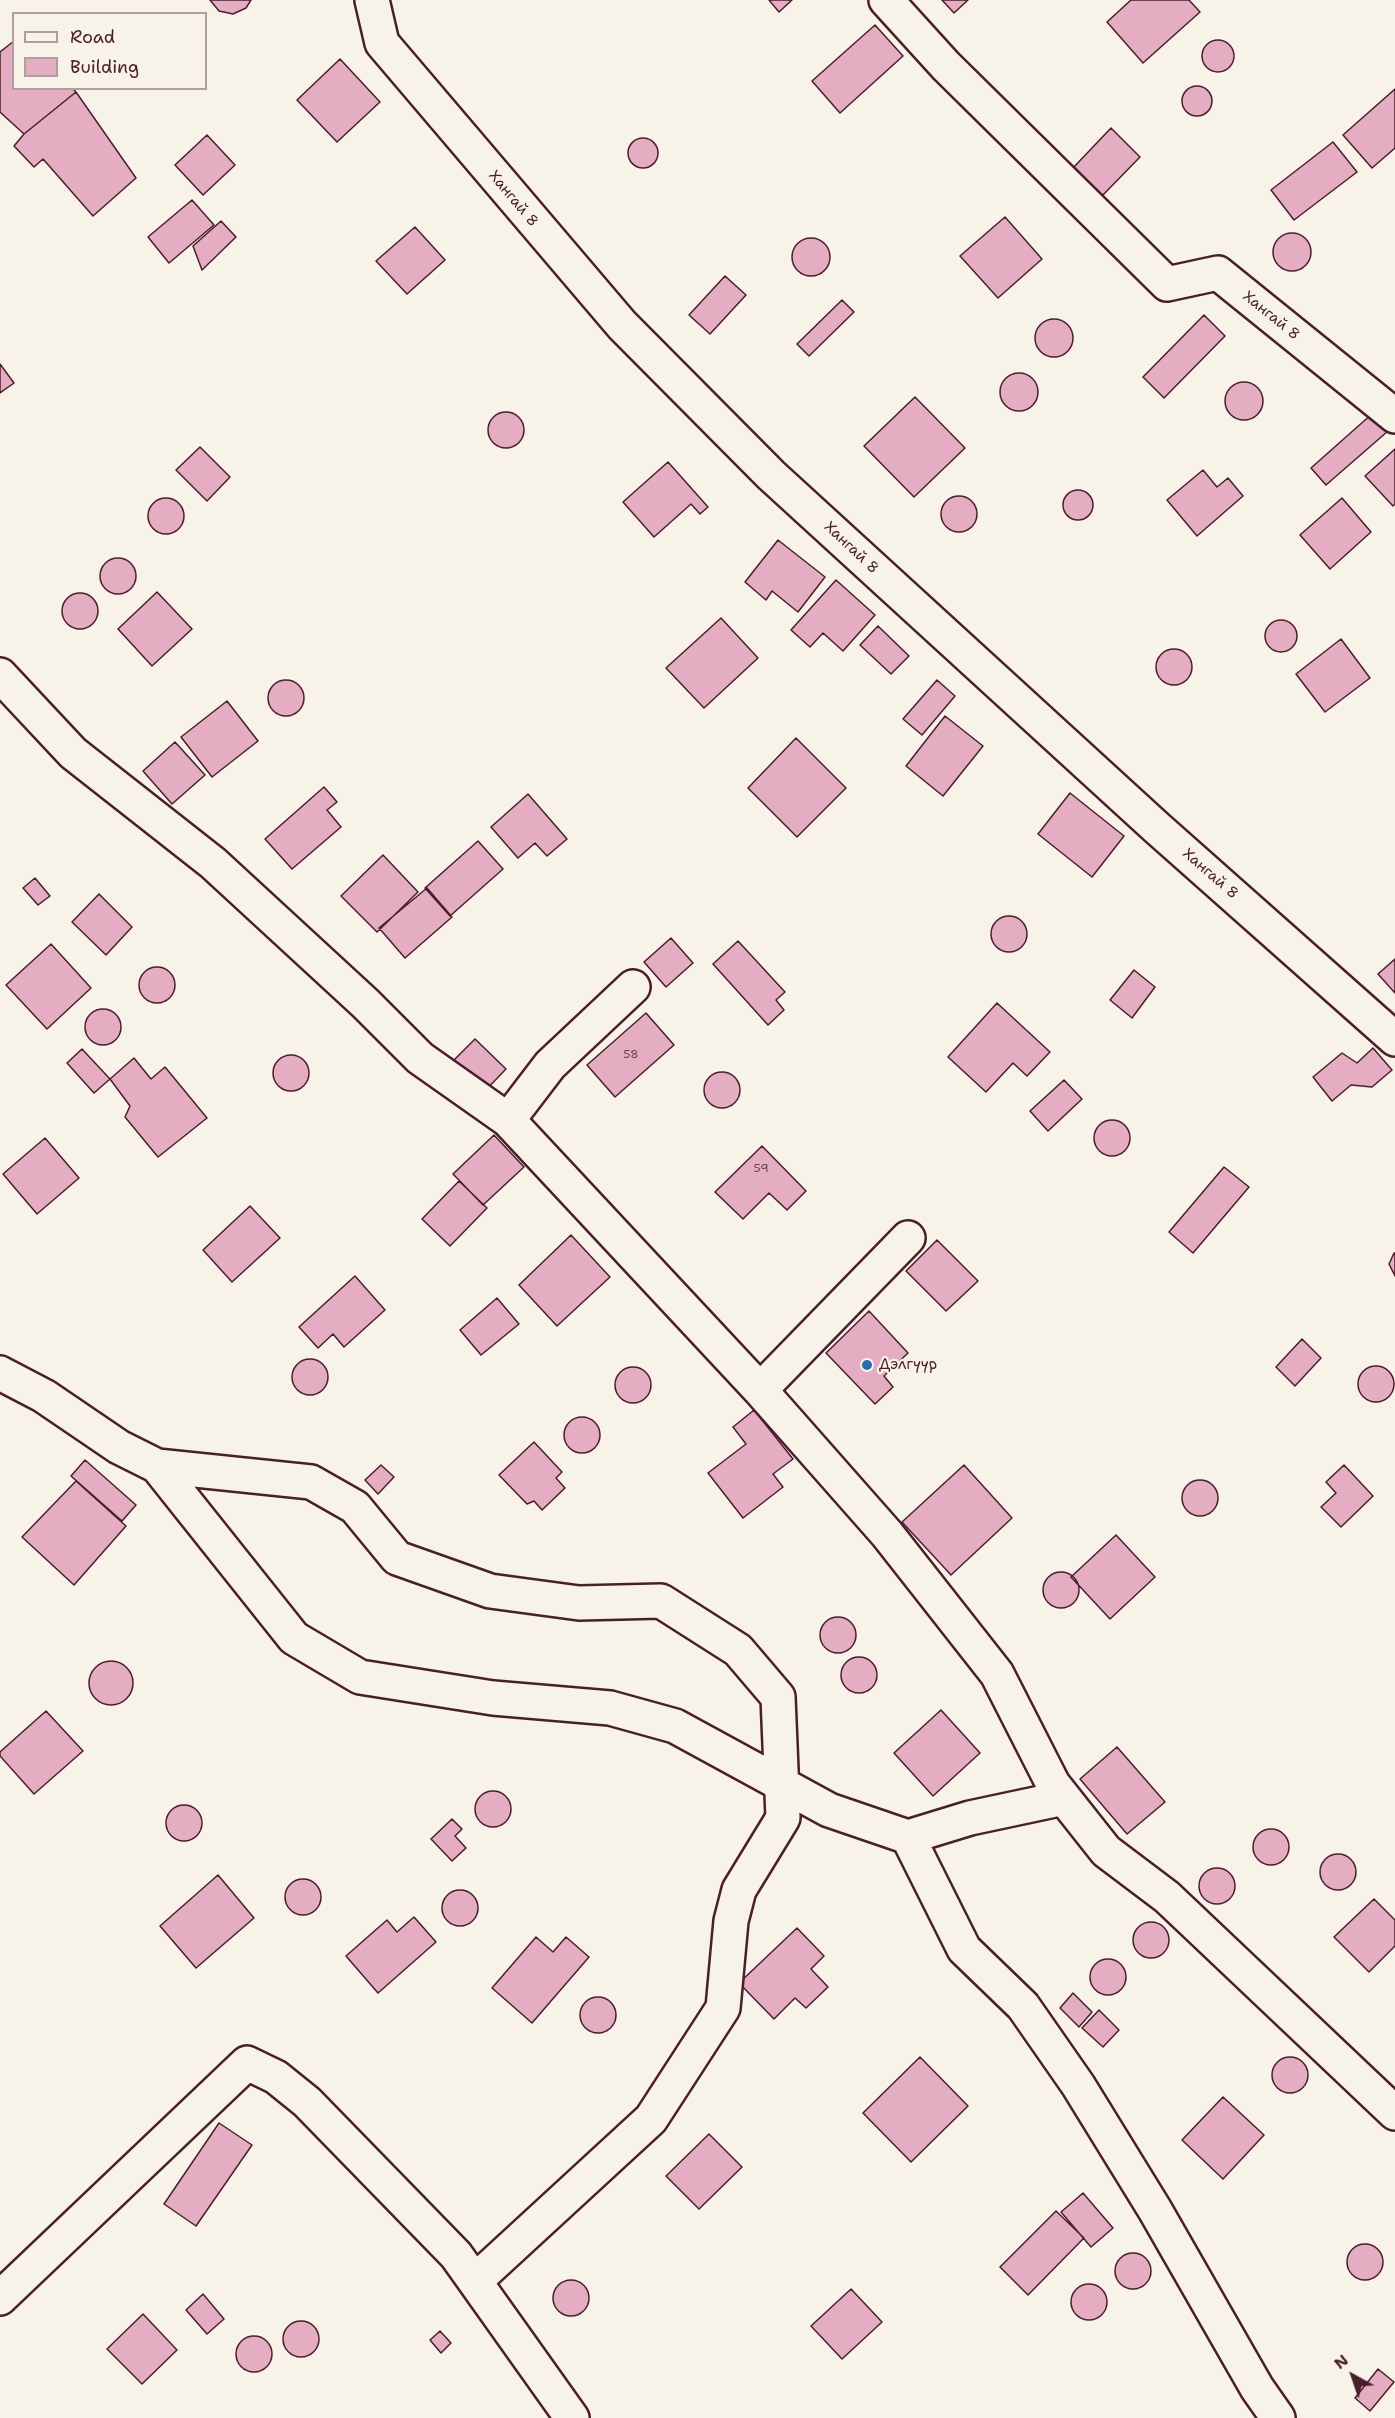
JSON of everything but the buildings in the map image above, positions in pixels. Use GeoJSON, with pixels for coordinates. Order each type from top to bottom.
{"type":"FeatureCollection","features":[{"type":"Feature","properties":{"kind":"street","name":"Хангай 8"},"geometry":{"type":"LineString","coordinates":[[372,0],[382,43],[622,325],[798,499],[1156,827],[1395,1039]]}},
{"type":"Feature","properties":{"kind":"street","name":"Хангай 8"},"geometry":{"type":"LineString","coordinates":[[886,0],[946,66],[1167,284],[1218,273],[1395,417]]}},
{"type":"Feature","properties":{"kind":"street"},"geometry":{"type":"LineString","coordinates":[[0,675],[73,753],[213,863],[365,1003],[420,1058],[508,1120],[760,1390],[887,1534],[997,1674],[1053,1784],[1106,1851],[1167,1897],[1395,2113]]}},
{"type":"Feature","properties":{"kind":"street"},"geometry":{"type":"LineString","coordinates":[[508,1120],[550,1065],[633,987]]}},
{"type":"Feature","properties":{"kind":"street"},"geometry":{"type":"LineString","coordinates":[[760,1390],[908,1238]]}},
{"type":"Feature","properties":{"kind":"street"},"geometry":{"type":"LineString","coordinates":[[0,1373],[45,1396],[119,1447],[157,1466],[311,1482],[355,1507],[397,1558],[490,1591],[579,1603],[662,1601],[738,1650],[778,1697],[783,1818],[739,1890],[731,1921],[723,2008],[651,2120],[475,2281]]}},
{"type":"Feature","properties":{"kind":"street"},"geometry":{"type":"LineString","coordinates":[[157,1466],[294,1638],[360,1677],[493,1698],[610,1708],[675,1726],[829,1810],[908,1837],[970,1818],[1064,1798]]}},
{"type":"Feature","properties":{"kind":"street"},"geometry":{"type":"LineString","coordinates":[[908,1837],[964,1948],[1023,2006],[1078,2085],[1155,2210],[1257,2388],[1278,2418]]}},
{"type":"Feature","properties":{"kind":"street"},"geometry":{"type":"LineString","coordinates":[[0,2298],[248,2063],[276,2077],[307,2102],[456,2255],[572,2418]]}},
{"type":"Feature","properties":{"kind":"place","name":"Дэлгүүр"},"geometry":{"type":"Point","coordinates":[867,1365]}}]}
